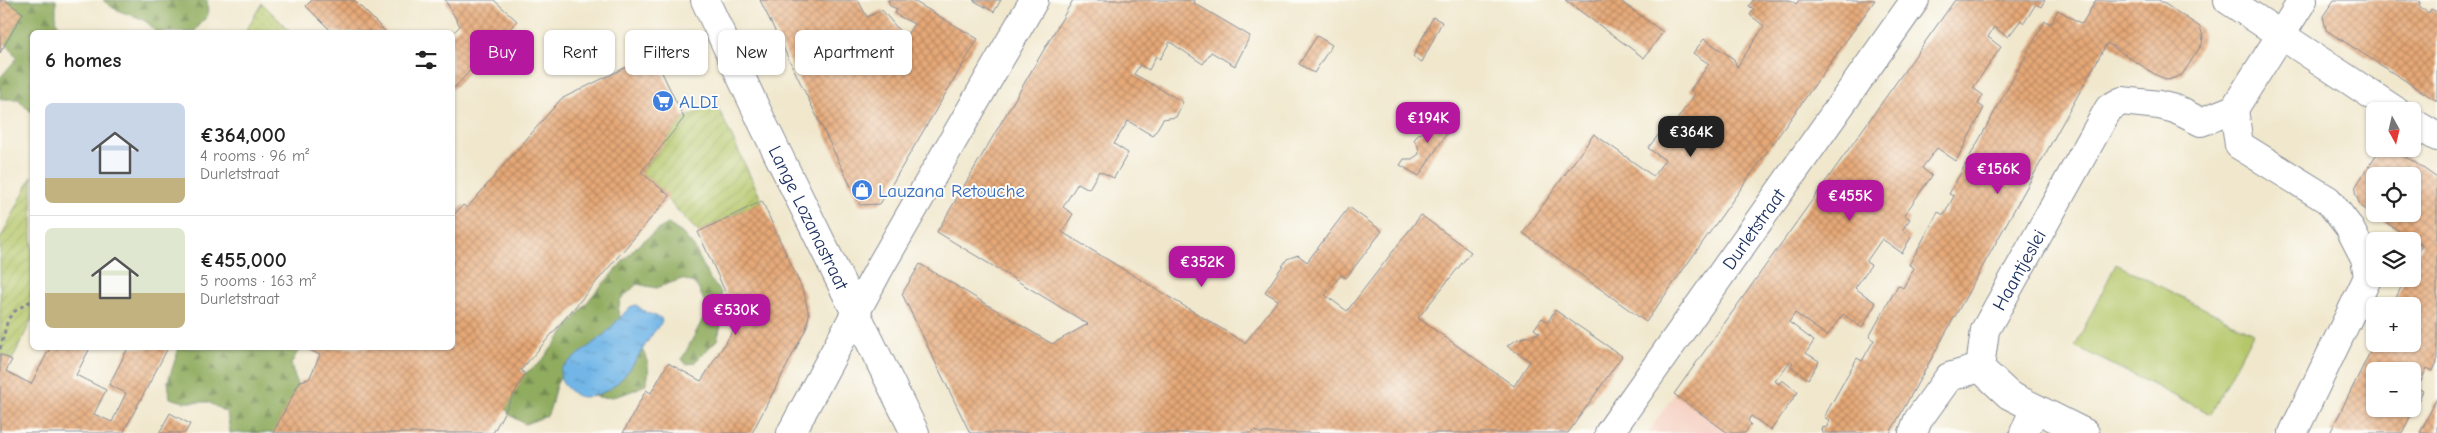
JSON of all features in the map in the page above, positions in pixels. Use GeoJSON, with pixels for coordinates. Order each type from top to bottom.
{"type":"FeatureCollection","features":[{"type":"Feature","properties":{"kind":"street","name":"Lange Lozanastraat"},"geometry":{"type":"LineString","coordinates":[[705,0],[915,433]]}},
{"type":"Feature","properties":{"kind":"street"},"geometry":{"type":"LineString","coordinates":[[791,433],[856,312],[1034,0]]}},
{"type":"Feature","properties":{"kind":"street","name":"Durletstraat"},"geometry":{"type":"LineString","coordinates":[[1609,433],[1916,0]]}},
{"type":"Feature","properties":{"kind":"street"},"geometry":{"type":"LineString","coordinates":[[2228,0],[2281,33],[2383,102]]}},
{"type":"Feature","properties":{"kind":"street"},"geometry":{"type":"LineString","coordinates":[[2293,433],[2368,277],[2365,258],[2349,227],[2328,200],[2239,146],[2234,110],[2303,0]]}},
{"type":"Feature","properties":{"kind":"street","name":"Haantjeslei"},"geometry":{"type":"LineString","coordinates":[[1980,368],[1986,330],[2108,108],[2122,101],[2159,105],[2175,109],[2201,122],[2234,110]]}},
{"type":"Feature","properties":{"kind":"street"},"geometry":{"type":"LineString","coordinates":[[2421,127],[2437,137]]}},
{"type":"Feature","properties":{"kind":"street"},"geometry":{"type":"LineString","coordinates":[[1913,433],[1918,420],[1949,377],[1980,368],[2009,395],[2085,433]]}},
{"type":"Feature","properties":{"kind":"street"},"geometry":{"type":"LineString","coordinates":[[2024,433],[2034,408]]}},
{"type":"Feature","properties":{"kind":"path"},"geometry":{"type":"LineString","coordinates":[[0,349],[8,319],[15,311],[30,301]]}},
{"type":"Feature","properties":{"kind":"shaded area"},"geometry":{"type":"Polygon","coordinates":[[[1674,394],[1728,433],[1648,433],[1674,394]]]}},
{"type":"Feature","properties":{"kind":"green space"},"geometry":{"type":"Polygon","coordinates":[[[0,0],[56,0],[56,21],[62,30],[30,30],[30,111],[18,99],[0,99],[0,78],[17,58],[0,35],[0,0]]]}},
{"type":"Feature","properties":{"kind":"green space"},"geometry":{"type":"Polygon","coordinates":[[[103,0],[207,0],[208,15],[196,30],[154,30],[143,20],[115,9],[103,0]]]}},
{"type":"Feature","properties":{"kind":"green space"},"geometry":{"type":"Polygon","coordinates":[[[262,3],[289,30],[246,30],[262,3]]]}},
{"type":"Feature","properties":{"kind":"green space"},"geometry":{"type":"Polygon","coordinates":[[[716,103],[762,201],[698,232],[641,172],[684,118],[716,103]]]}},
{"type":"Feature","properties":{"kind":"green space"},"geometry":{"type":"Polygon","coordinates":[[[30,180],[30,323],[12,360],[0,354],[0,240],[30,180]]]}},
{"type":"Feature","properties":{"kind":"green space"},"geometry":{"type":"Polygon","coordinates":[[[668,224],[682,233],[694,247],[710,279],[721,292],[724,315],[717,340],[694,363],[686,364],[682,359],[706,313],[705,303],[699,290],[694,283],[682,279],[656,288],[637,284],[620,300],[618,313],[646,357],[648,376],[645,385],[624,394],[602,398],[585,392],[562,376],[557,384],[547,416],[525,424],[510,415],[503,404],[517,379],[540,363],[593,295],[636,247],[668,224]]]}},
{"type":"Feature","properties":{"kind":"green space"},"geometry":{"type":"Polygon","coordinates":[[[2116,264],[2253,333],[2211,414],[2075,346],[2116,264]]]}},
{"type":"Feature","properties":{"kind":"green space"},"geometry":{"type":"Polygon","coordinates":[[[178,350],[301,350],[291,364],[300,395],[300,433],[230,433],[227,413],[208,402],[184,402],[170,398],[168,381],[178,350]]]}},
{"type":"Feature","properties":{"kind":"water"},"geometry":{"type":"Polygon","coordinates":[[[636,305],[647,313],[661,318],[662,322],[624,376],[615,385],[605,392],[592,396],[585,397],[574,394],[562,382],[560,377],[561,368],[605,334],[630,307],[636,305]]]}},
{"type":"Feature","properties":{"kind":"building"},"geometry":{"type":"Polygon","coordinates":[[[0,0],[5,0],[23,13],[0,53],[0,0]]]}},
{"type":"Feature","properties":{"kind":"building"},"geometry":{"type":"Polygon","coordinates":[[[312,0],[354,0],[384,30],[330,30],[306,6],[312,0]]]}},
{"type":"Feature","properties":{"kind":"building"},"geometry":{"type":"Polygon","coordinates":[[[445,0],[494,0],[517,21],[509,30],[470,30],[470,71],[455,87],[455,31],[460,26],[445,0]]]}},
{"type":"Feature","properties":{"kind":"building"},"geometry":{"type":"Polygon","coordinates":[[[760,0],[858,0],[867,17],[882,10],[899,30],[795,30],[795,72],[785,51],[785,30],[775,30],[760,0]]]}},
{"type":"Feature","properties":{"kind":"building"},"geometry":{"type":"Polygon","coordinates":[[[888,0],[912,0],[978,39],[880,204],[860,205],[797,75],[912,75],[912,30],[910,30],[914,24],[895,14],[897,9],[890,6],[888,0]]]}},
{"type":"Feature","properties":{"kind":"building"},"geometry":{"type":"Polygon","coordinates":[[[973,0],[1001,0],[994,12],[973,0]]]}},
{"type":"Feature","properties":{"kind":"building"},"geometry":{"type":"Polygon","coordinates":[[[1073,0],[1195,0],[1194,3],[1250,36],[1235,66],[1211,52],[1203,64],[1170,42],[1160,59],[1156,56],[1149,70],[1140,65],[1134,74],[1183,102],[1176,117],[1163,119],[1153,136],[1128,121],[1114,144],[1128,153],[1114,178],[1099,171],[1089,189],[1078,183],[1063,207],[1073,214],[1062,232],[1245,343],[1278,300],[1265,292],[1287,259],[1298,255],[1307,262],[1349,207],[1382,231],[1346,278],[1341,275],[1325,295],[1347,311],[1421,215],[1471,252],[1418,318],[1514,386],[1530,361],[1507,346],[1518,339],[1540,333],[1534,329],[1542,318],[1548,322],[1555,310],[1622,356],[1568,433],[1259,433],[1255,430],[1252,433],[970,433],[902,294],[920,264],[1052,344],[1088,324],[937,232],[1073,0]]]}},
{"type":"Feature","properties":{"kind":"building"},"geometry":{"type":"Polygon","coordinates":[[[1565,0],[1619,0],[1663,32],[1644,58],[1565,0]]]}},
{"type":"Feature","properties":{"kind":"building"},"geometry":{"type":"Polygon","coordinates":[[[1753,0],[1790,0],[1796,4],[1799,0],[1875,0],[1646,322],[1523,233],[1594,134],[1653,176],[1665,160],[1648,148],[1660,133],[1665,136],[1676,121],[1695,94],[1690,90],[1709,64],[1693,53],[1704,39],[1734,59],[1737,67],[1764,26],[1750,15],[1754,9],[1749,6],[1753,0]]]}},
{"type":"Feature","properties":{"kind":"building"},"geometry":{"type":"Polygon","coordinates":[[[1955,0],[2045,0],[2041,7],[2036,4],[2024,23],[2021,20],[2008,37],[1994,27],[1988,37],[2001,47],[1973,88],[1983,95],[1978,104],[1984,108],[1956,161],[1937,148],[1922,168],[1932,176],[1904,215],[1910,219],[1902,230],[1911,237],[1902,253],[1882,239],[1866,262],[1871,265],[1855,288],[1876,303],[1862,328],[1843,314],[1827,336],[1795,313],[1789,322],[1814,341],[1806,353],[1819,361],[1808,379],[1791,366],[1793,363],[1790,361],[1775,381],[1779,384],[1782,380],[1798,392],[1771,430],[1751,416],[1748,421],[1751,424],[1745,433],[1728,433],[1674,394],[1955,0]]]}},
{"type":"Feature","properties":{"kind":"building"},"geometry":{"type":"Polygon","coordinates":[[[2096,0],[2159,0],[2200,27],[2203,36],[2202,44],[2182,75],[2168,80],[2156,75],[2107,43],[1890,433],[1822,433],[1821,428],[1827,427],[1829,420],[1824,417],[1857,358],[1862,361],[1874,340],[1869,337],[1898,285],[1903,288],[1914,268],[1909,265],[1938,212],[1944,215],[1954,196],[1949,194],[2045,21],[2051,24],[2058,10],[2082,24],[2096,0]]]}},
{"type":"Feature","properties":{"kind":"building"},"geometry":{"type":"Polygon","coordinates":[[[2334,0],[2417,0],[2421,2],[2419,5],[2421,8],[2429,13],[2431,9],[2437,12],[2437,101],[2326,30],[2323,16],[2334,0]]]}},
{"type":"Feature","properties":{"kind":"building"},"geometry":{"type":"Polygon","coordinates":[[[1433,17],[1442,22],[1422,62],[1413,57],[1433,17]]]}},
{"type":"Feature","properties":{"kind":"building"},"geometry":{"type":"Polygon","coordinates":[[[1317,36],[1332,45],[1314,73],[1299,64],[1317,36]]]}},
{"type":"Feature","properties":{"kind":"building"},"geometry":{"type":"Polygon","coordinates":[[[625,68],[625,75],[663,75],[684,118],[641,172],[670,196],[521,370],[525,374],[493,433],[273,433],[300,381],[309,379],[320,355],[309,350],[455,350],[455,214],[463,205],[467,208],[561,99],[610,75],[615,75],[615,73],[625,68]]]}},
{"type":"Feature","properties":{"kind":"building"},"geometry":{"type":"Polygon","coordinates":[[[1435,113],[1452,125],[1419,176],[1400,165],[1404,159],[1412,159],[1419,154],[1418,146],[1414,140],[1419,133],[1421,134],[1435,113]]]}},
{"type":"Feature","properties":{"kind":"building"},"geometry":{"type":"Polygon","coordinates":[[[2374,158],[2407,158],[2413,161],[2437,178],[2437,362],[2433,371],[2427,368],[2421,381],[2421,362],[2366,362],[2366,417],[2410,417],[2402,433],[2330,433],[2370,352],[2421,352],[2421,297],[2396,297],[2401,287],[2421,287],[2421,232],[2401,232],[2385,222],[2421,222],[2421,167],[2368,167],[2374,158]]]}},
{"type":"Feature","properties":{"kind":"building"},"geometry":{"type":"Polygon","coordinates":[[[2366,170],[2366,210],[2361,207],[2355,193],[2356,186],[2366,170]]]}},
{"type":"Feature","properties":{"kind":"building"},"geometry":{"type":"Polygon","coordinates":[[[762,201],[804,293],[809,315],[806,329],[752,433],[623,433],[646,390],[651,393],[668,363],[701,381],[739,322],[698,232],[762,201]]]}},
{"type":"Feature","properties":{"kind":"building"},"geometry":{"type":"Polygon","coordinates":[[[49,350],[89,350],[76,375],[106,390],[94,414],[112,422],[126,393],[109,385],[127,350],[167,350],[123,433],[0,433],[0,354],[12,360],[6,371],[31,384],[49,350]]]}},
{"type":"Feature","properties":{"kind":"building"},"geometry":{"type":"Polygon","coordinates":[[[2437,398],[2437,433],[2420,433],[2437,398]]]}},
{"type":"Feature","properties":{"kind":"building"},"geometry":{"type":"Polygon","coordinates":[[[170,413],[190,424],[185,433],[159,433],[170,413]]]}},
{"type":"Feature","properties":{"kind":"place","name":"ALDI"},"geometry":{"type":"Point","coordinates":[663,101]}},
{"type":"Feature","properties":{"kind":"place","name":"Lauzana Retouche"},"geometry":{"type":"Point","coordinates":[862,190]}}]}
